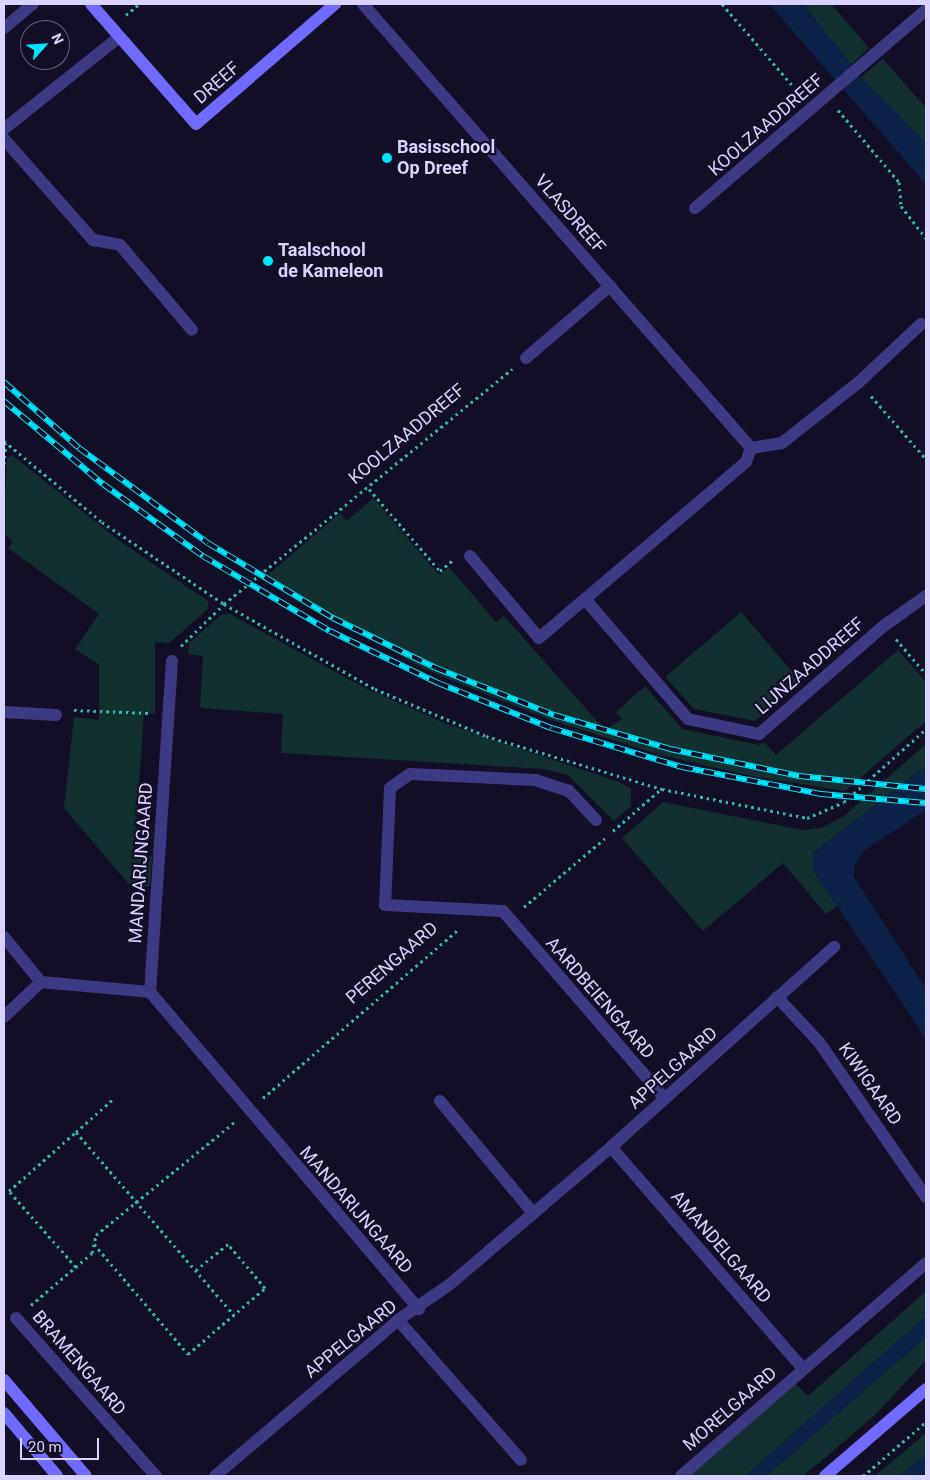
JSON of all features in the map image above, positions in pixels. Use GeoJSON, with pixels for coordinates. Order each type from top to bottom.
{"type":"FeatureCollection","features":[{"type":"Feature","properties":{"kind":"street"},"geometry":{"type":"LineString","coordinates":[[4,28],[33,4]]}},
{"type":"Feature","properties":{"kind":"street","name":"DREEF"},"geometry":{"type":"LineString","coordinates":[[91,4],[118,38],[196,124],[335,4]]}},
{"type":"Feature","properties":{"kind":"street","name":"VLASDREEF"},"geometry":{"type":"LineString","coordinates":[[363,4],[751,448]]}},
{"type":"Feature","properties":{"kind":"street","name":"KOOLZAADDREEF"},"geometry":{"type":"LineString","coordinates":[[695,208],[926,10]]}},
{"type":"Feature","properties":{"kind":"street"},"geometry":{"type":"LineString","coordinates":[[4,129],[118,38]]}},
{"type":"Feature","properties":{"kind":"street"},"geometry":{"type":"LineString","coordinates":[[4,139],[93,240],[120,245],[192,330]]}},
{"type":"Feature","properties":{"kind":"street"},"geometry":{"type":"LineString","coordinates":[[526,358],[610,286]]}},
{"type":"Feature","properties":{"kind":"street"},"geometry":{"type":"LineString","coordinates":[[470,556],[540,638],[746,462],[751,448],[782,443],[859,382],[921,324]]}},
{"type":"Feature","properties":{"kind":"street","name":"LIJNZAADDREEF"},"geometry":{"type":"LineString","coordinates":[[585,599],[688,719],[758,734],[885,625],[926,596]]}},
{"type":"Feature","properties":{"kind":"street","name":"MANDARIJNGAARD"},"geometry":{"type":"LineString","coordinates":[[172,661],[150,992],[248,1111],[419,1309]]}},
{"type":"Feature","properties":{"kind":"street"},"geometry":{"type":"LineString","coordinates":[[4,712],[56,715]]}},
{"type":"Feature","properties":{"kind":"street","name":"PERENGAARD"},"geometry":{"type":"LineString","coordinates":[[510,920],[503,911],[385,905],[390,788],[410,774],[536,780],[569,791],[596,820]]}},
{"type":"Feature","properties":{"kind":"street","name":"AARDBEIENGAARD"},"geometry":{"type":"LineString","coordinates":[[510,920],[665,1099]]}},
{"type":"Feature","properties":{"kind":"street"},"geometry":{"type":"LineString","coordinates":[[4,937],[41,982],[150,992]]}},
{"type":"Feature","properties":{"kind":"street","name":"APPELGAARD"},"geometry":{"type":"LineString","coordinates":[[215,1476],[398,1320],[419,1309],[612,1147],[834,947]]}},
{"type":"Feature","properties":{"kind":"street"},"geometry":{"type":"LineString","coordinates":[[4,1017],[41,982]]}},
{"type":"Feature","properties":{"kind":"street","name":"KIWIGAARD"},"geometry":{"type":"LineString","coordinates":[[777,997],[819,1042],[926,1197]]}},
{"type":"Feature","properties":{"kind":"street"},"geometry":{"type":"LineString","coordinates":[[440,1101],[534,1213]]}},
{"type":"Feature","properties":{"kind":"street","name":"AMANDELGAARD"},"geometry":{"type":"LineString","coordinates":[[612,1147],[803,1369]]}},
{"type":"Feature","properties":{"kind":"street"},"geometry":{"type":"LineString","coordinates":[[803,1369],[926,1263]]}},
{"type":"Feature","properties":{"kind":"street","name":"BRAMENGAARD"},"geometry":{"type":"LineString","coordinates":[[16,1318],[156,1476]]}},
{"type":"Feature","properties":{"kind":"street"},"geometry":{"type":"LineString","coordinates":[[398,1320],[521,1460]]}},
{"type":"Feature","properties":{"kind":"street","name":"MORELGAARD"},"geometry":{"type":"LineString","coordinates":[[681,1476],[803,1369]]}},
{"type":"Feature","properties":{"kind":"street"},"geometry":{"type":"LineString","coordinates":[[4,1380],[86,1476]]}},
{"type":"Feature","properties":{"kind":"street"},"geometry":{"type":"LineString","coordinates":[[825,1476],[926,1389]]}},
{"type":"Feature","properties":{"kind":"street"},"geometry":{"type":"LineString","coordinates":[[4,1413],[58,1476]]}},
{"type":"Feature","properties":{"kind":"path"},"geometry":{"type":"LineString","coordinates":[[722,4],[812,109]]}},
{"type":"Feature","properties":{"kind":"path"},"geometry":{"type":"LineString","coordinates":[[828,94],[900,182],[901,206],[926,238]]}},
{"type":"Feature","properties":{"kind":"path","name":"KOOLZAADDREEF"},"geometry":{"type":"LineString","coordinates":[[224,604],[369,489],[526,358]]}},
{"type":"Feature","properties":{"kind":"path"},"geometry":{"type":"LineString","coordinates":[[859,382],[926,459]]}},
{"type":"Feature","properties":{"kind":"path"},"geometry":{"type":"LineString","coordinates":[[4,464],[5,442]]}},
{"type":"Feature","properties":{"kind":"path"},"geometry":{"type":"LineString","coordinates":[[5,442],[102,522],[224,604],[374,689],[469,729],[662,789],[807,818],[844,802],[926,729]]}},
{"type":"Feature","properties":{"kind":"path"},"geometry":{"type":"LineString","coordinates":[[369,489],[440,571],[465,550],[470,556]]}},
{"type":"Feature","properties":{"kind":"path"},"geometry":{"type":"LineString","coordinates":[[172,661],[185,640],[224,604]]}},
{"type":"Feature","properties":{"kind":"path"},"geometry":{"type":"LineString","coordinates":[[885,625],[926,674]]}},
{"type":"Feature","properties":{"kind":"path"},"geometry":{"type":"LineString","coordinates":[[56,715],[83,708],[168,714]]}},
{"type":"Feature","properties":{"kind":"path"},"geometry":{"type":"LineString","coordinates":[[510,920],[662,789]]}},
{"type":"Feature","properties":{"kind":"path","name":"PERENGAARD"},"geometry":{"type":"LineString","coordinates":[[248,1111],[458,929],[468,929]]}},
{"type":"Feature","properties":{"kind":"path"},"geometry":{"type":"LineString","coordinates":[[76,1267],[9,1191],[112,1100]]}},
{"type":"Feature","properties":{"kind":"path"},"geometry":{"type":"LineString","coordinates":[[16,1318],[92,1253],[96,1235],[248,1111]]}},
{"type":"Feature","properties":{"kind":"path"},"geometry":{"type":"LineString","coordinates":[[76,1132],[234,1315]]}},
{"type":"Feature","properties":{"kind":"path"},"geometry":{"type":"LineString","coordinates":[[94,1244],[188,1354],[265,1288],[228,1244],[196,1270]]}},
{"type":"Feature","properties":{"kind":"path"},"geometry":{"type":"LineString","coordinates":[[863,1476],[926,1422]]}},
{"type":"Feature","properties":{"kind":"green space"},"geometry":{"type":"Polygon","coordinates":[[[803,4],[831,4],[869,48],[851,65],[803,4]]]}},
{"type":"Feature","properties":{"kind":"green space"},"geometry":{"type":"Polygon","coordinates":[[[883,59],[926,108],[926,143],[861,77],[883,59]]]}},
{"type":"Feature","properties":{"kind":"green space"},"geometry":{"type":"Polygon","coordinates":[[[12,455],[121,542],[208,601],[208,609],[169,643],[155,642],[155,714],[144,713],[134,854],[152,856],[150,887],[128,883],[64,808],[74,717],[99,720],[99,665],[75,649],[99,614],[8,548],[13,542],[4,533],[4,521],[7,458],[12,455]]]}},
{"type":"Feature","properties":{"kind":"green space"},"geometry":{"type":"Polygon","coordinates":[[[373,498],[439,575],[449,567],[496,622],[504,616],[605,730],[622,719],[616,712],[645,686],[682,729],[759,745],[764,742],[776,755],[898,650],[926,682],[926,721],[845,791],[751,776],[657,754],[548,719],[426,670],[263,579],[340,513],[347,521],[373,498]]]}},
{"type":"Feature","properties":{"kind":"green space"},"geometry":{"type":"Polygon","coordinates":[[[741,612],[802,683],[755,721],[694,709],[665,677],[741,612]]]}},
{"type":"Feature","properties":{"kind":"green space"},"geometry":{"type":"Polygon","coordinates":[[[222,614],[230,614],[365,688],[447,724],[619,782],[631,788],[631,806],[614,821],[568,775],[544,769],[281,753],[283,714],[200,708],[203,656],[188,654],[189,643],[222,614]]]}},
{"type":"Feature","properties":{"kind":"green space"},"geometry":{"type":"Polygon","coordinates":[[[926,744],[926,766],[813,853],[813,870],[837,906],[826,914],[783,863],[703,931],[622,838],[663,802],[802,830],[821,828],[843,817],[926,744]]]}},
{"type":"Feature","properties":{"kind":"green space"},"geometry":{"type":"Polygon","coordinates":[[[926,1291],[926,1316],[745,1476],[688,1476],[795,1383],[808,1396],[926,1291]]]}},
{"type":"Feature","properties":{"kind":"green space"},"geometry":{"type":"Polygon","coordinates":[[[926,1337],[926,1360],[877,1413],[803,1476],[766,1476],[926,1337]]]}},
{"type":"Feature","properties":{"kind":"green space"},"geometry":{"type":"Polygon","coordinates":[[[926,1433],[926,1454],[901,1476],[875,1476],[926,1433]]]}},
{"type":"Feature","properties":{"kind":"water"},"geometry":{"type":"Polygon","coordinates":[[[769,4],[803,4],[861,77],[926,143],[926,184],[769,4]]]}},
{"type":"Feature","properties":{"kind":"water"},"geometry":{"type":"Polygon","coordinates":[[[926,766],[926,810],[865,850],[855,864],[854,877],[926,989],[926,1039],[813,870],[813,853],[926,766]]]}},
{"type":"Feature","properties":{"kind":"water"},"geometry":{"type":"Polygon","coordinates":[[[926,1316],[926,1337],[766,1476],[745,1476],[926,1316]]]}},
{"type":"Feature","properties":{"kind":"water"},"geometry":{"type":"Polygon","coordinates":[[[926,1454],[926,1476],[901,1476],[926,1454]]]}},
{"type":"Feature","properties":{"kind":"railway"},"geometry":{"type":"LineString","coordinates":[[4,382],[79,448],[208,543],[333,618],[436,668],[554,715],[670,749],[799,776],[926,789]]}},
{"type":"Feature","properties":{"kind":"railway"},"geometry":{"type":"LineString","coordinates":[[4,401],[103,484],[203,556],[330,631],[438,683],[551,728],[682,767],[821,794],[926,803]]}},
{"type":"Feature","properties":{"kind":"place","name":"Basisschool Op Dreef"},"geometry":{"type":"Point","coordinates":[387,158]}},
{"type":"Feature","properties":{"kind":"place","name":"Taalschool de Kameleon"},"geometry":{"type":"Point","coordinates":[268,261]}}]}
